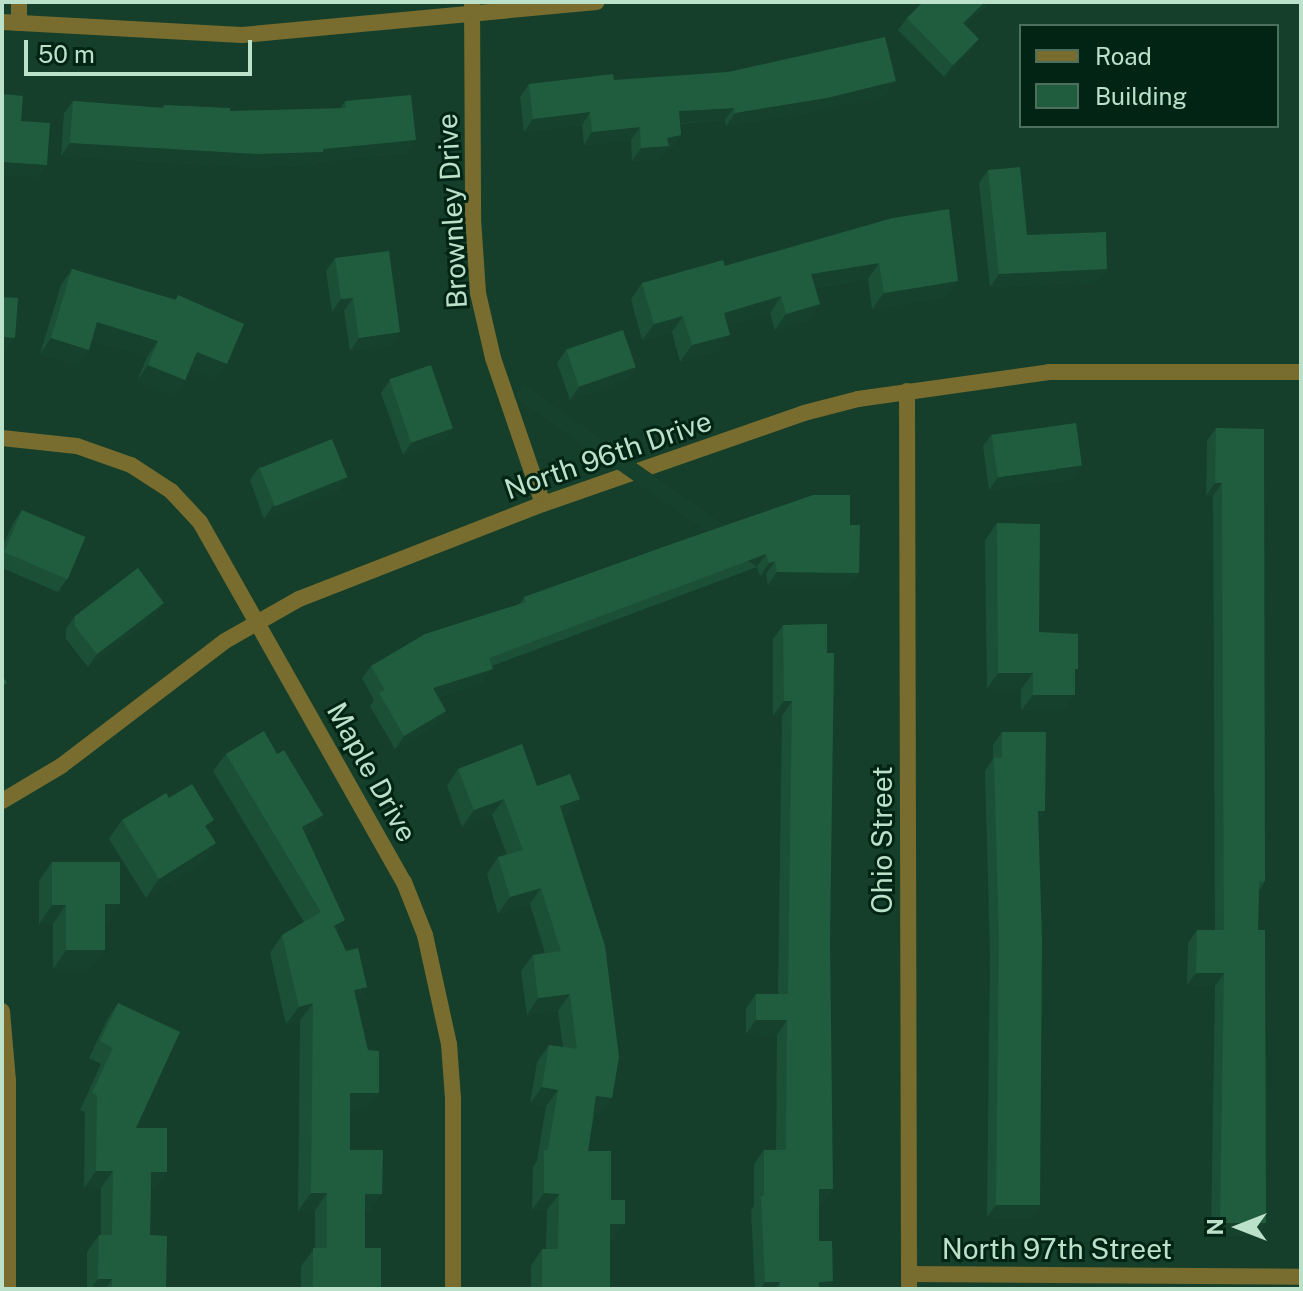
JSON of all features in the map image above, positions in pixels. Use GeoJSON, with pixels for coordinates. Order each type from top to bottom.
{"type":"FeatureCollection","features":[{"type":"Feature","properties":{"kind":"street"},"geometry":{"type":"LineString","coordinates":[[19,2],[11,22],[242,35],[472,8],[596,2]]}},
{"type":"Feature","properties":{"kind":"street","name":"Brownley Drive"},"geometry":{"type":"LineString","coordinates":[[472,8],[473,219],[478,293],[493,358],[543,504]]}},
{"type":"Feature","properties":{"kind":"street","name":"North 96th Drive"},"geometry":{"type":"LineString","coordinates":[[2,801],[61,766],[225,641],[342,580],[543,504],[804,413],[858,399],[1049,372],[1301,372]]}},
{"type":"Feature","properties":{"kind":"street","name":"Ohio Street"},"geometry":{"type":"LineString","coordinates":[[907,391],[909,1282]]}},
{"type":"Feature","properties":{"kind":"street","name":"Maple Drive"},"geometry":{"type":"LineString","coordinates":[[2,438],[77,446],[119,460],[154,478],[200,522],[404,882],[425,935],[449,1044],[453,1098],[453,1289]]}},
{"type":"Feature","properties":{"kind":"street"},"geometry":{"type":"LineString","coordinates":[[2,1011],[8,1081],[8,1289]]}},
{"type":"Feature","properties":{"kind":"street","name":"North 97th Street"},"geometry":{"type":"LineString","coordinates":[[909,1282],[1301,1277]]}},
{"type":"Feature","properties":{"kind":"building"},"geometry":{"type":"Polygon","coordinates":[[[923,2],[985,2],[963,23],[979,39],[953,65],[907,18],[923,2]]]}},
{"type":"Feature","properties":{"kind":"building"},"geometry":{"type":"Polygon","coordinates":[[[885,37],[896,81],[827,98],[735,113],[734,108],[679,111],[681,135],[667,138],[669,146],[641,148],[640,127],[592,132],[590,112],[533,119],[529,84],[613,74],[614,80],[728,72],[885,37]]]}},
{"type":"Feature","properties":{"kind":"building"},"geometry":{"type":"Polygon","coordinates":[[[2,94],[23,96],[21,121],[50,123],[47,165],[2,162],[2,94]]]}},
{"type":"Feature","properties":{"kind":"building"},"geometry":{"type":"Polygon","coordinates":[[[411,95],[416,140],[323,149],[323,152],[257,154],[70,143],[73,101],[164,108],[164,105],[230,108],[230,111],[346,108],[345,101],[411,95]]]}},
{"type":"Feature","properties":{"kind":"building"},"geometry":{"type":"Polygon","coordinates":[[[1020,167],[1027,235],[1106,232],[1107,269],[999,274],[988,170],[1020,167]]]}},
{"type":"Feature","properties":{"kind":"building"},"geometry":{"type":"Polygon","coordinates":[[[949,209],[958,281],[884,293],[879,263],[811,274],[820,304],[786,314],[781,296],[724,313],[730,335],[692,345],[683,316],[654,324],[642,283],[723,260],[725,266],[893,218],[949,209]]]}},
{"type":"Feature","properties":{"kind":"building"},"geometry":{"type":"Polygon","coordinates":[[[389,251],[400,332],[359,338],[353,298],[341,299],[335,258],[389,251]]]}},
{"type":"Feature","properties":{"kind":"building"},"geometry":{"type":"Polygon","coordinates":[[[72,269],[176,300],[178,295],[244,324],[227,364],[197,352],[185,380],[148,365],[158,341],[97,322],[89,350],[51,338],[72,269]]]}},
{"type":"Feature","properties":{"kind":"building"},"geometry":{"type":"Polygon","coordinates":[[[2,297],[18,298],[15,338],[2,337],[2,297]]]}},
{"type":"Feature","properties":{"kind":"building"},"geometry":{"type":"Polygon","coordinates":[[[623,330],[636,367],[579,386],[566,350],[623,330]]]}},
{"type":"Feature","properties":{"kind":"building"},"geometry":{"type":"Polygon","coordinates":[[[431,365],[453,428],[411,443],[389,379],[431,365]]]}},
{"type":"Feature","properties":{"kind":"building"},"geometry":{"type":"Polygon","coordinates":[[[1076,423],[1082,466],[998,477],[992,435],[1076,423]]]}},
{"type":"Feature","properties":{"kind":"building"},"geometry":{"type":"Polygon","coordinates":[[[1216,428],[1264,429],[1265,881],[1259,882],[1258,930],[1265,930],[1266,1223],[1220,1223],[1224,973],[1196,973],[1197,930],[1224,930],[1222,483],[1215,483],[1216,428]]]}},
{"type":"Feature","properties":{"kind":"building"},"geometry":{"type":"Polygon","coordinates":[[[332,439],[347,477],[275,506],[260,468],[332,439]]]}},
{"type":"Feature","properties":{"kind":"building"},"geometry":{"type":"Polygon","coordinates":[[[813,495],[850,495],[850,525],[860,525],[859,573],[777,572],[775,561],[769,563],[766,554],[489,658],[493,669],[433,688],[446,711],[404,736],[379,693],[385,690],[371,666],[425,634],[526,602],[524,597],[813,495]]]}},
{"type":"Feature","properties":{"kind":"building"},"geometry":{"type":"Polygon","coordinates":[[[22,510],[86,537],[68,579],[4,552],[22,510]]]}},
{"type":"Feature","properties":{"kind":"building"},"geometry":{"type":"Polygon","coordinates":[[[997,523],[1040,524],[1039,632],[1078,634],[1075,695],[1033,695],[1033,673],[998,673],[997,523]]]}},
{"type":"Feature","properties":{"kind":"building"},"geometry":{"type":"Polygon","coordinates":[[[138,568],[164,603],[97,654],[75,626],[75,616],[138,568]]]}},
{"type":"Feature","properties":{"kind":"building"},"geometry":{"type":"Polygon","coordinates":[[[827,624],[827,653],[834,653],[830,942],[833,1189],[819,1189],[819,1241],[832,1241],[833,1281],[819,1282],[819,1289],[780,1289],[780,1282],[765,1282],[761,1196],[764,1196],[764,1150],[786,1150],[787,1020],[756,1020],[756,994],[788,994],[792,701],[784,701],[783,625],[827,624]]]}},
{"type":"Feature","properties":{"kind":"building"},"geometry":{"type":"Polygon","coordinates":[[[264,731],[277,754],[284,750],[323,815],[302,827],[345,920],[334,926],[346,951],[358,948],[367,987],[354,990],[368,1050],[379,1051],[379,1093],[350,1093],[350,1150],[383,1150],[382,1194],[365,1194],[365,1248],[381,1248],[381,1289],[313,1289],[313,1248],[327,1248],[327,1193],[311,1193],[313,1003],[299,1007],[282,935],[321,912],[226,754],[264,731]]]}},
{"type":"Feature","properties":{"kind":"building"},"geometry":{"type":"Polygon","coordinates":[[[1002,732],[1046,732],[1045,811],[1038,811],[1042,940],[1040,1205],[996,1205],[999,940],[994,758],[1002,758],[1002,732]]]}},
{"type":"Feature","properties":{"kind":"building"},"geometry":{"type":"Polygon","coordinates":[[[522,744],[537,786],[570,774],[580,799],[560,806],[605,946],[619,1057],[612,1098],[596,1096],[588,1151],[611,1151],[611,1200],[625,1200],[625,1224],[610,1224],[610,1289],[542,1289],[542,1249],[558,1249],[559,1194],[544,1193],[544,1150],[548,1150],[558,1090],[542,1087],[549,1045],[577,1049],[570,994],[538,998],[533,955],[561,951],[541,888],[510,897],[498,857],[523,850],[504,799],[474,810],[458,769],[522,744]]]}},
{"type":"Feature","properties":{"kind":"building"},"geometry":{"type":"Polygon","coordinates":[[[192,784],[214,820],[205,826],[216,843],[159,879],[122,820],[166,793],[169,798],[192,784]]]}},
{"type":"Feature","properties":{"kind":"building"},"geometry":{"type":"Polygon","coordinates":[[[52,862],[120,862],[120,904],[105,904],[105,950],[66,950],[66,905],[52,905],[52,862]]]}},
{"type":"Feature","properties":{"kind":"building"},"geometry":{"type":"Polygon","coordinates":[[[118,1003],[180,1032],[136,1128],[167,1128],[167,1172],[151,1172],[150,1235],[167,1236],[166,1289],[112,1289],[112,1279],[98,1279],[99,1235],[112,1235],[113,1171],[96,1171],[97,1095],[92,1093],[113,1048],[100,1041],[118,1003]]]}}]}
